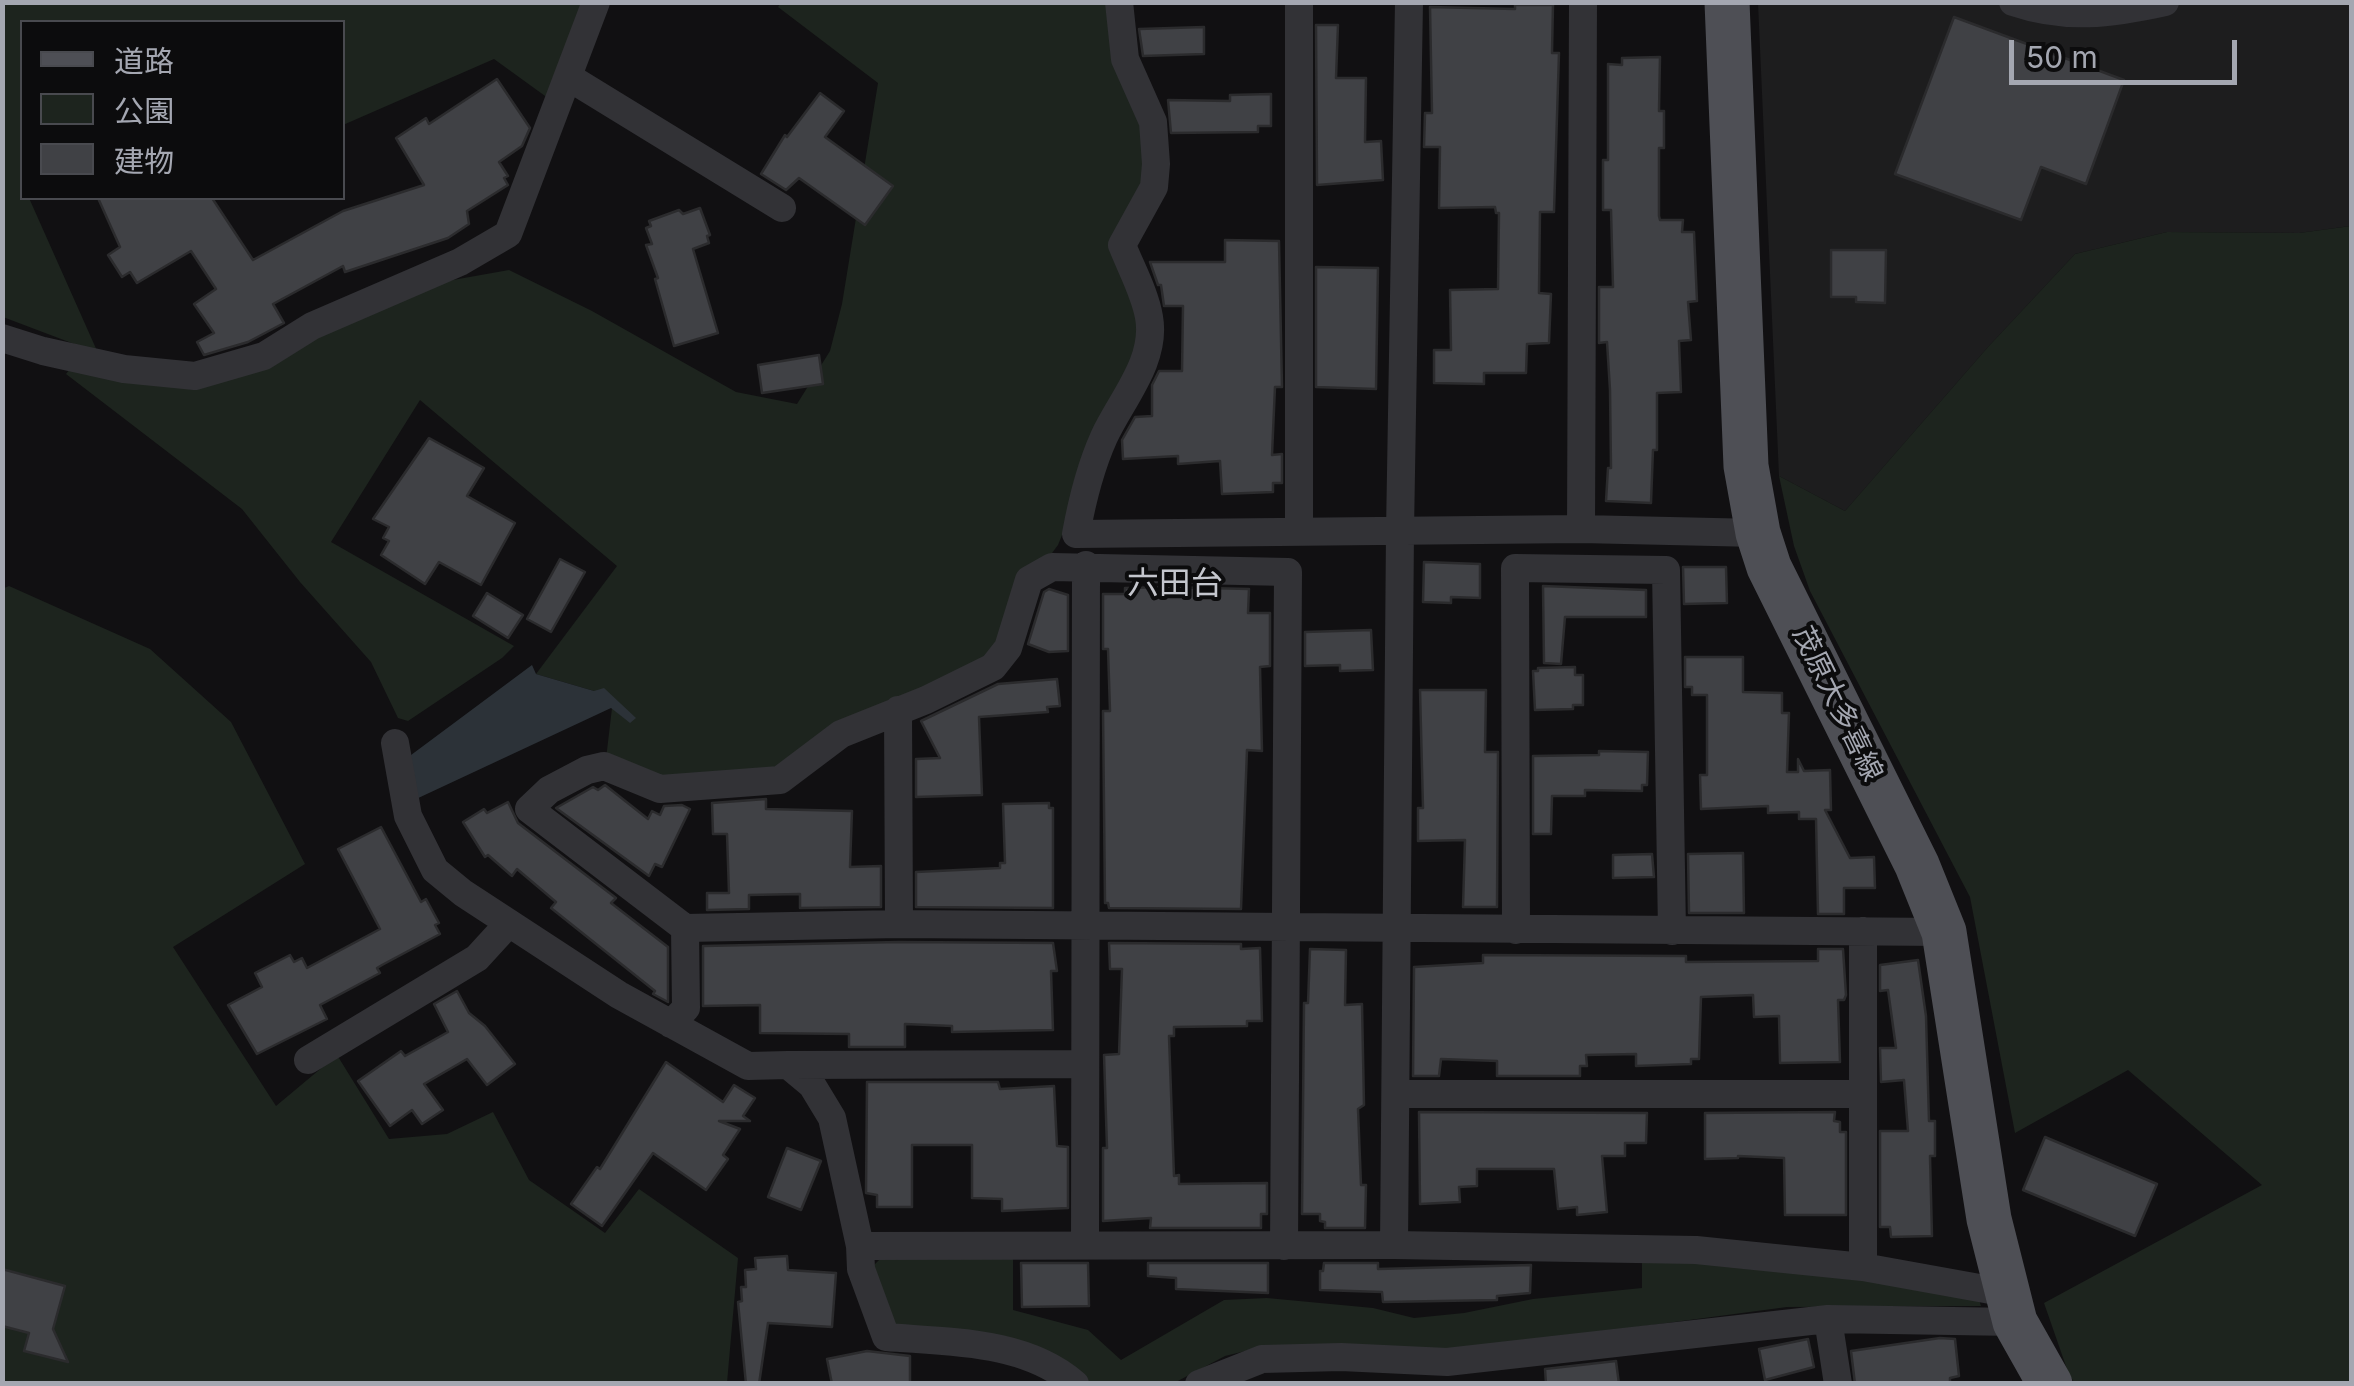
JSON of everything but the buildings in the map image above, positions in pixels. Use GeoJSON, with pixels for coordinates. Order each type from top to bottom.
{"type":"FeatureCollection","features":[{"type":"Feature","properties":{"kind":"main road","name":"茂原大多喜線"},"geometry":{"type":"LineString","coordinates":[[1727,2],[1746,466],[1758,533],[1768,567],[1917,865],[1944,932],[1989,1219],[2011,1308],[2050,1384]]}},
{"type":"Feature","properties":{"kind":"street"},"geometry":{"type":"LineString","coordinates":[[2,338],[42,352],[124,369],[195,376],[264,356],[312,326],[460,262],[508,234],[596,2]]}},
{"type":"Feature","properties":{"kind":"street"},"geometry":{"type":"LineString","coordinates":[[1119,2],[1125,59],[1153,122],[1156,142],[1154,187],[1122,245],[1149,317],[1150,340],[1144,362],[1104,438],[1082,497],[1076,534],[1581,530],[1758,533]]}},
{"type":"Feature","properties":{"kind":"street"},"geometry":{"type":"LineString","coordinates":[[1299,2],[1299,531]]}},
{"type":"Feature","properties":{"kind":"street"},"geometry":{"type":"LineString","coordinates":[[1394,1245],[1409,2]]}},
{"type":"Feature","properties":{"kind":"street"},"geometry":{"type":"LineString","coordinates":[[1581,530],[1582,2]]}},
{"type":"Feature","properties":{"kind":"street"},"geometry":{"type":"LineString","coordinates":[[2012,2],[2074,16],[2117,13],[2165,2]]}},
{"type":"Feature","properties":{"kind":"street"},"geometry":{"type":"LineString","coordinates":[[570,78],[782,208]]}},
{"type":"Feature","properties":{"kind":"street"},"geometry":{"type":"LineString","coordinates":[[1085,1244],[1086,565]]}},
{"type":"Feature","properties":{"kind":"street"},"geometry":{"type":"LineString","coordinates":[[1284,1246],[1287,928],[1288,572],[1052,566],[1028,580],[1008,648],[993,667],[926,700],[841,734],[780,780],[660,789],[604,766],[587,770],[549,790],[529,809],[685,928],[899,924],[1087,927],[1287,928],[1398,928],[1944,932]]}},
{"type":"Feature","properties":{"kind":"street"},"geometry":{"type":"LineString","coordinates":[[1516,930],[1515,568],[1666,570],[1672,931]]}},
{"type":"Feature","properties":{"kind":"street"},"geometry":{"type":"LineString","coordinates":[[898,710],[899,924]]}},
{"type":"Feature","properties":{"kind":"street"},"geometry":{"type":"LineString","coordinates":[[395,742],[408,816],[435,870],[619,996],[748,1066],[1085,1064]]}},
{"type":"Feature","properties":{"kind":"street"},"geometry":{"type":"LineString","coordinates":[[308,1060],[477,958],[509,923]]}},
{"type":"Feature","properties":{"kind":"street"},"geometry":{"type":"LineString","coordinates":[[671,1024],[686,1008],[685,928]]}},
{"type":"Feature","properties":{"kind":"street"},"geometry":{"type":"LineString","coordinates":[[1863,1268],[1864,931]]}},
{"type":"Feature","properties":{"kind":"street"},"geometry":{"type":"LineString","coordinates":[[788,1065],[812,1085],[832,1118],[860,1246],[861,1269],[886,1337],[966,1343],[1028,1357],[1074,1384]]}},
{"type":"Feature","properties":{"kind":"street"},"geometry":{"type":"LineString","coordinates":[[1397,1094],[1863,1094]]}},
{"type":"Feature","properties":{"kind":"street"},"geometry":{"type":"LineString","coordinates":[[860,1246],[1394,1245],[1696,1250],[1863,1268],[2011,1308]]}},
{"type":"Feature","properties":{"kind":"street"},"geometry":{"type":"LineString","coordinates":[[1199,1384],[1262,1359],[1288,1372],[1340,1357],[1449,1373],[1828,1319],[2011,1308]]}},
{"type":"Feature","properties":{"kind":"street"},"geometry":{"type":"LineString","coordinates":[[1828,1319],[1838,1384]]}},
{"type":"Feature","properties":{"kind":"shaded area"},"geometry":{"type":"Polygon","coordinates":[[[1758,3],[2351,3],[2351,226],[2299,233],[2167,232],[2075,254],[1845,511],[1779,476],[1758,3]]]}},
{"type":"Feature","properties":{"kind":"shaded area"},"geometry":{"type":"Polygon","coordinates":[[[532,665],[536,674],[594,691],[604,688],[636,718],[630,723],[611,708],[414,800],[407,758],[532,665]]]}},
{"type":"Feature","properties":{"kind":"green space"},"geometry":{"type":"Polygon","coordinates":[[[2,3],[586,3],[552,101],[494,59],[345,124],[345,20],[20,20],[20,200],[30,200],[98,353],[3,317],[2,3]]]}},
{"type":"Feature","properties":{"kind":"green space"},"geometry":{"type":"Polygon","coordinates":[[[781,3],[1111,3],[1150,140],[1144,186],[1126,215],[1141,315],[1140,342],[1058,545],[1007,634],[986,660],[776,772],[659,778],[606,759],[612,708],[630,723],[594,691],[536,674],[617,566],[420,400],[331,542],[514,646],[408,721],[398,718],[371,662],[242,509],[66,374],[70,369],[191,382],[300,346],[436,283],[509,270],[592,311],[736,392],[797,404],[830,351],[842,304],[878,83],[778,7],[781,3]]]}},
{"type":"Feature","properties":{"kind":"green space"},"geometry":{"type":"Polygon","coordinates":[[[2351,226],[2351,1383],[2075,1384],[2044,1303],[2262,1185],[2128,1070],[2015,1133],[1970,897],[1810,591],[1794,546],[1779,476],[1845,511],[2075,254],[2167,232],[2299,233],[2351,226]]]}},
{"type":"Feature","properties":{"kind":"green space"},"geometry":{"type":"Polygon","coordinates":[[[9,586],[150,649],[231,722],[305,864],[173,947],[276,1106],[337,1055],[389,1139],[447,1134],[493,1112],[529,1180],[605,1233],[639,1189],[738,1258],[727,1383],[3,1384],[2,589],[9,586]]]}},
{"type":"Feature","properties":{"kind":"green space"},"geometry":{"type":"Polygon","coordinates":[[[886,1253],[1013,1254],[1013,1310],[1088,1330],[1121,1360],[1224,1300],[1267,1298],[1373,1308],[1414,1318],[1464,1313],[1533,1299],[1642,1288],[1642,1258],[1701,1258],[1977,1294],[1981,1306],[1787,1307],[1449,1352],[1270,1345],[1225,1356],[1174,1383],[1085,1384],[893,1332],[872,1267],[886,1253]]]}},
{"type":"Feature","properties":{"kind":"district","name":"六田台"},"geometry":{"type":"Point","coordinates":[1175,584]}}]}
